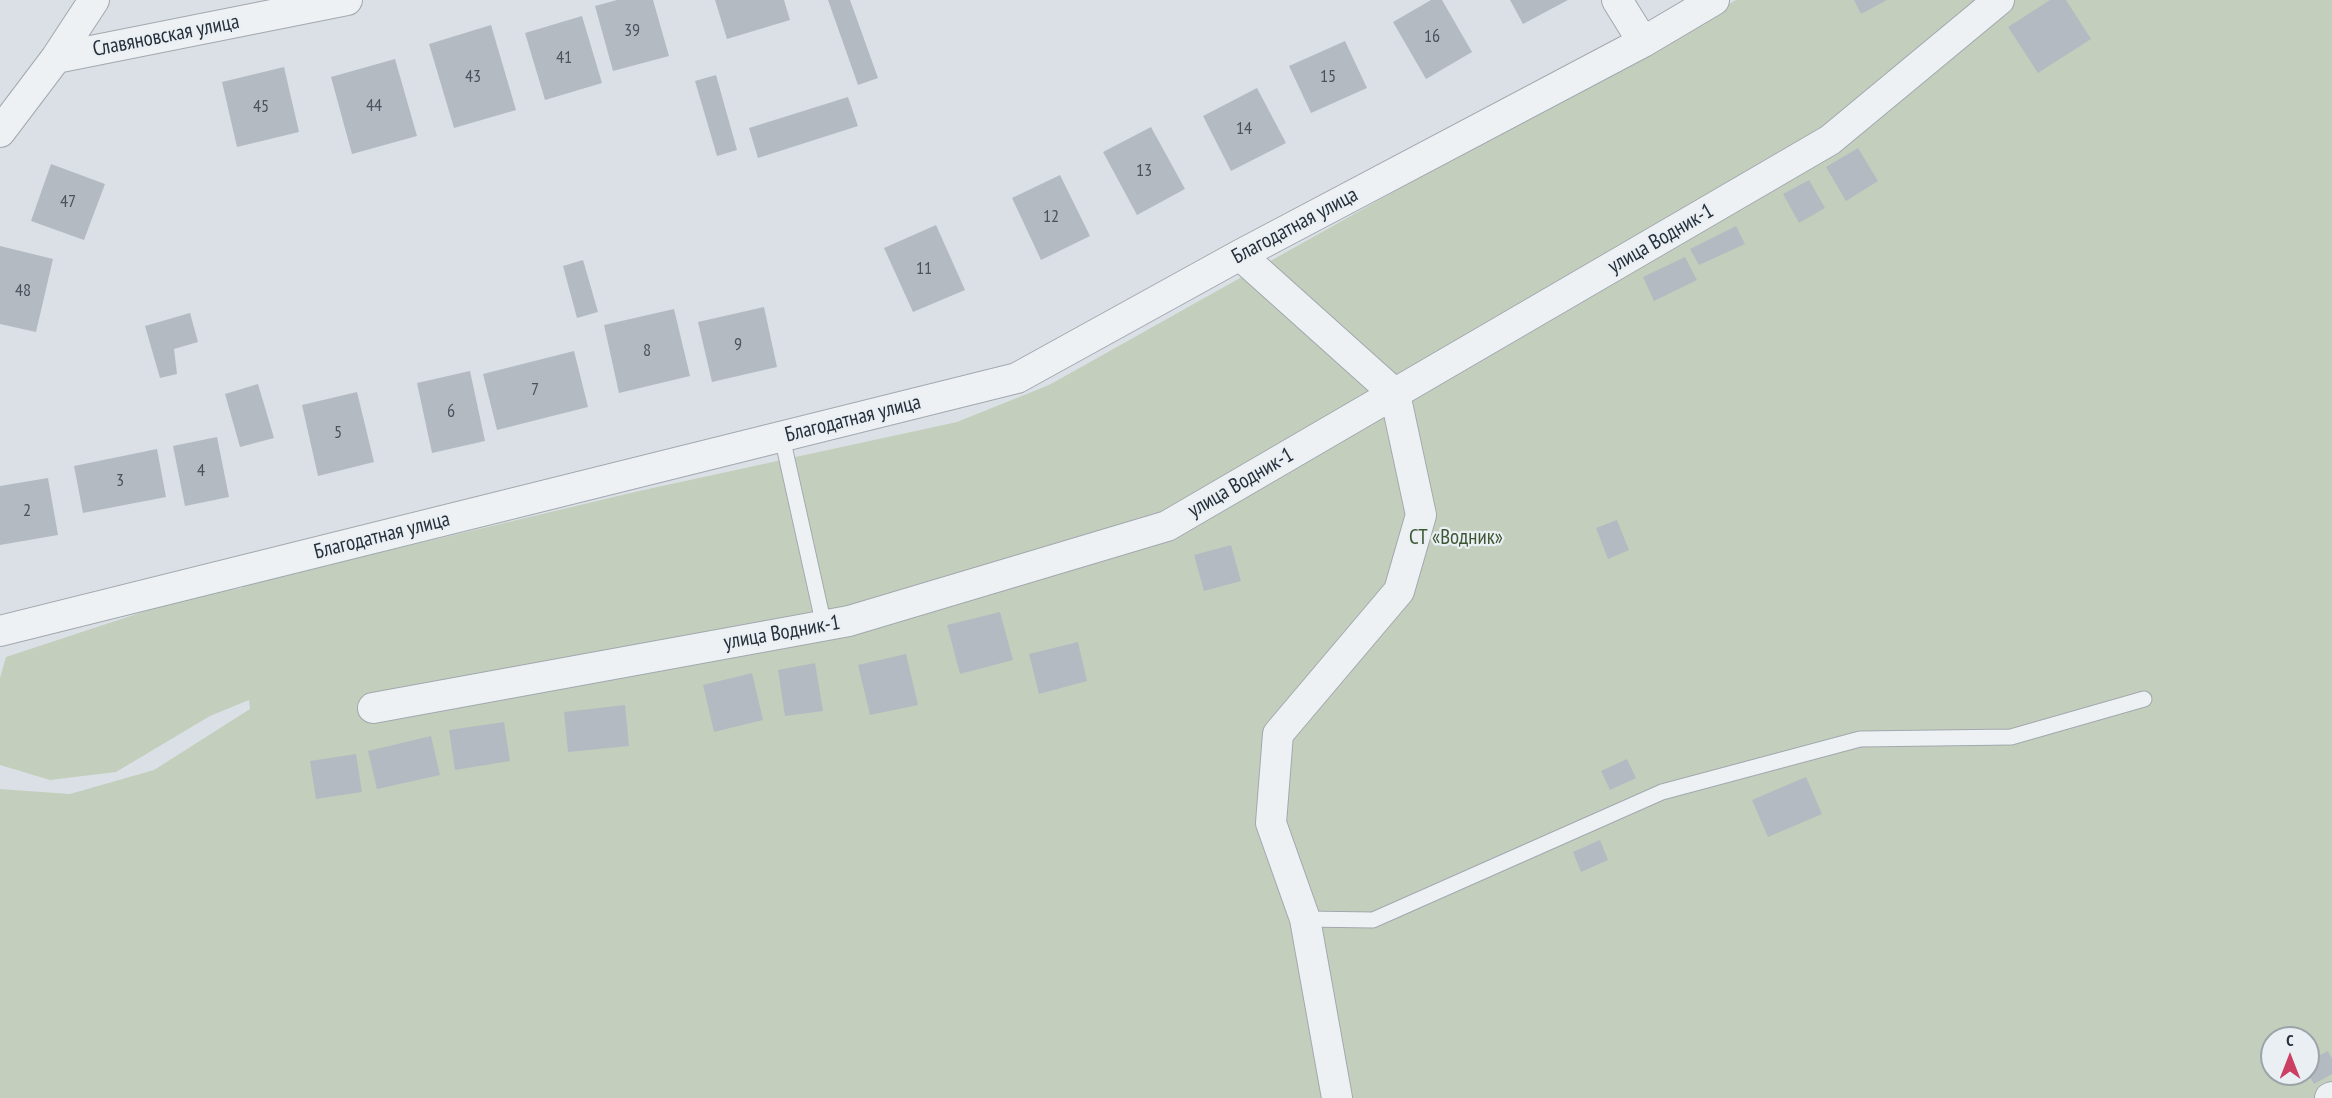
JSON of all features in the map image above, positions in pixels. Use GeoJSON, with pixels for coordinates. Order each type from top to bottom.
{"type":"FeatureCollection","features":[{"type":"Feature","properties":{"kind":"street","name":"Славяновская улица"},"geometry":{"type":"LineString","coordinates":[[0,132],[56,58],[94,0]]}},
{"type":"Feature","properties":{"kind":"street","name":"Славяновская улица"},"geometry":{"type":"LineString","coordinates":[[56,58],[347,0]]}},
{"type":"Feature","properties":{"kind":"street"},"geometry":{"type":"LineString","coordinates":[[1617,0],[1643,42]]}},
{"type":"Feature","properties":{"kind":"street","name":"Благодатная улица"},"geometry":{"type":"LineString","coordinates":[[0,631],[1017,378],[1240,255],[1643,42],[1714,0]]}},
{"type":"Feature","properties":{"kind":"street","name":"улица Водник-1"},"geometry":{"type":"LineString","coordinates":[[373,708],[849,621],[1167,526],[1830,140],[2000,0]]}},
{"type":"Feature","properties":{"kind":"street"},"geometry":{"type":"LineString","coordinates":[[1240,255],[1395,394],[1421,515],[1399,591],[1278,734],[1271,823],[1305,919],[1337,1098]]}},
{"type":"Feature","properties":{"kind":"lane"},"geometry":{"type":"LineString","coordinates":[[782,437],[824,626]]}},
{"type":"Feature","properties":{"kind":"lane"},"geometry":{"type":"LineString","coordinates":[[1305,919],[1372,920],[1662,792],[1860,739],[2011,737],[2144,699]]}},
{"type":"Feature","properties":{"kind":"green space","name":"СТ «Водник»"},"geometry":{"type":"Polygon","coordinates":[[[1736,0],[2332,0],[2332,1098],[0,1098],[0,789],[70,794],[154,770],[250,709],[249,700],[210,716],[116,772],[50,780],[0,765],[0,678],[6,657],[188,597],[242,588],[243,585],[639,491],[957,422],[1049,385],[1736,0]]]}},
{"type":"Feature","properties":{"kind":"building"},"geometry":{"type":"Polygon","coordinates":[[[617,0],[653,0],[669,56],[613,71],[595,6],[617,0]]]}},
{"type":"Feature","properties":{"kind":"building"},"geometry":{"type":"Polygon","coordinates":[[[715,0],[784,0],[790,20],[727,39],[715,0]]]}},
{"type":"Feature","properties":{"kind":"building"},"geometry":{"type":"Polygon","coordinates":[[[828,0],[850,0],[878,78],[858,85],[828,0]]]}},
{"type":"Feature","properties":{"kind":"building"},"geometry":{"type":"Polygon","coordinates":[[[1431,0],[1442,0],[1472,52],[1426,79],[1393,22],[1431,0]]]}},
{"type":"Feature","properties":{"kind":"building"},"geometry":{"type":"Polygon","coordinates":[[[1510,0],[1568,0],[1523,24],[1510,0]]]}},
{"type":"Feature","properties":{"kind":"building"},"geometry":{"type":"Polygon","coordinates":[[[1854,0],[1887,0],[1861,14],[1854,0]]]}},
{"type":"Feature","properties":{"kind":"building"},"geometry":{"type":"Polygon","coordinates":[[[2050,0],[2066,0],[2091,39],[2038,73],[2008,27],[2050,0]]]}},
{"type":"Feature","properties":{"kind":"building"},"geometry":{"type":"Polygon","coordinates":[[[582,16],[602,83],[545,100],[525,33],[582,16]]]}},
{"type":"Feature","properties":{"kind":"building"},"geometry":{"type":"Polygon","coordinates":[[[491,25],[516,110],[454,128],[429,44],[491,25]]]}},
{"type":"Feature","properties":{"kind":"building"},"geometry":{"type":"Polygon","coordinates":[[[1345,41],[1367,88],[1311,113],[1289,66],[1345,41]]]}},
{"type":"Feature","properties":{"kind":"building"},"geometry":{"type":"Polygon","coordinates":[[[395,59],[417,136],[352,154],[331,77],[395,59]]]}},
{"type":"Feature","properties":{"kind":"building"},"geometry":{"type":"Polygon","coordinates":[[[284,67],[299,132],[237,147],[222,82],[284,67]]]}},
{"type":"Feature","properties":{"kind":"building"},"geometry":{"type":"Polygon","coordinates":[[[716,75],[737,150],[717,156],[695,81],[716,75]]]}},
{"type":"Feature","properties":{"kind":"building"},"geometry":{"type":"Polygon","coordinates":[[[1257,88],[1286,143],[1231,171],[1203,116],[1257,88]]]}},
{"type":"Feature","properties":{"kind":"building"},"geometry":{"type":"Polygon","coordinates":[[[848,97],[858,126],[758,158],[749,128],[848,97]]]}},
{"type":"Feature","properties":{"kind":"building"},"geometry":{"type":"Polygon","coordinates":[[[1151,127],[1185,189],[1137,215],[1103,152],[1151,127]]]}},
{"type":"Feature","properties":{"kind":"building"},"geometry":{"type":"Polygon","coordinates":[[[1858,148],[1878,181],[1846,201],[1826,167],[1858,148]]]}},
{"type":"Feature","properties":{"kind":"building"},"geometry":{"type":"Polygon","coordinates":[[[51,164],[105,184],[84,240],[31,221],[51,164]]]}},
{"type":"Feature","properties":{"kind":"building"},"geometry":{"type":"Polygon","coordinates":[[[1060,175],[1090,236],[1041,260],[1012,198],[1060,175]]]}},
{"type":"Feature","properties":{"kind":"building"},"geometry":{"type":"Polygon","coordinates":[[[1809,180],[1825,208],[1799,223],[1783,194],[1809,180]]]}},
{"type":"Feature","properties":{"kind":"building"},"geometry":{"type":"Polygon","coordinates":[[[936,225],[965,290],[913,312],[884,248],[936,225]]]}},
{"type":"Feature","properties":{"kind":"building"},"geometry":{"type":"Polygon","coordinates":[[[1736,226],[1745,244],[1699,265],[1690,249],[1736,226]]]}},
{"type":"Feature","properties":{"kind":"building"},"geometry":{"type":"Polygon","coordinates":[[[0,246],[53,259],[36,332],[0,324],[0,246]]]}},
{"type":"Feature","properties":{"kind":"building"},"geometry":{"type":"Polygon","coordinates":[[[1685,257],[1697,280],[1654,301],[1643,277],[1685,257]]]}},
{"type":"Feature","properties":{"kind":"building"},"geometry":{"type":"Polygon","coordinates":[[[583,260],[598,312],[577,318],[563,266],[583,260]]]}},
{"type":"Feature","properties":{"kind":"building"},"geometry":{"type":"Polygon","coordinates":[[[764,307],[777,367],[712,382],[698,322],[764,307]]]}},
{"type":"Feature","properties":{"kind":"building"},"geometry":{"type":"Polygon","coordinates":[[[674,309],[690,376],[619,393],[604,325],[674,309]]]}},
{"type":"Feature","properties":{"kind":"building"},"geometry":{"type":"Polygon","coordinates":[[[190,313],[198,342],[174,349],[177,374],[160,378],[145,326],[190,313]]]}},
{"type":"Feature","properties":{"kind":"building"},"geometry":{"type":"Polygon","coordinates":[[[574,351],[588,407],[497,430],[483,374],[574,351]]]}},
{"type":"Feature","properties":{"kind":"building"},"geometry":{"type":"Polygon","coordinates":[[[470,371],[485,441],[432,453],[417,383],[470,371]]]}},
{"type":"Feature","properties":{"kind":"building"},"geometry":{"type":"Polygon","coordinates":[[[258,384],[274,438],[240,447],[225,394],[258,384]]]}},
{"type":"Feature","properties":{"kind":"building"},"geometry":{"type":"Polygon","coordinates":[[[357,392],[374,462],[318,476],[302,405],[357,392]]]}},
{"type":"Feature","properties":{"kind":"building"},"geometry":{"type":"Polygon","coordinates":[[[217,437],[229,497],[185,506],[173,446],[217,437]]]}},
{"type":"Feature","properties":{"kind":"building"},"geometry":{"type":"Polygon","coordinates":[[[157,449],[166,497],[83,513],[74,466],[157,449]]]}},
{"type":"Feature","properties":{"kind":"building"},"geometry":{"type":"Polygon","coordinates":[[[48,478],[58,535],[0,545],[0,486],[48,478]]]}},
{"type":"Feature","properties":{"kind":"building"},"geometry":{"type":"Polygon","coordinates":[[[1617,520],[1629,550],[1608,559],[1596,528],[1617,520]]]}},
{"type":"Feature","properties":{"kind":"building"},"geometry":{"type":"Polygon","coordinates":[[[1231,545],[1241,581],[1204,591],[1194,555],[1231,545]]]}},
{"type":"Feature","properties":{"kind":"building"},"geometry":{"type":"Polygon","coordinates":[[[1000,612],[1013,660],[960,674],[947,625],[1000,612]]]}},
{"type":"Feature","properties":{"kind":"building"},"geometry":{"type":"Polygon","coordinates":[[[1078,642],[1087,681],[1039,694],[1029,654],[1078,642]]]}},
{"type":"Feature","properties":{"kind":"building"},"geometry":{"type":"Polygon","coordinates":[[[906,654],[918,705],[870,715],[858,665],[906,654]]]}},
{"type":"Feature","properties":{"kind":"building"},"geometry":{"type":"Polygon","coordinates":[[[815,663],[823,711],[785,716],[778,670],[815,663]]]}},
{"type":"Feature","properties":{"kind":"building"},"geometry":{"type":"Polygon","coordinates":[[[752,673],[763,720],[714,732],[703,685],[752,673]]]}},
{"type":"Feature","properties":{"kind":"building"},"geometry":{"type":"Polygon","coordinates":[[[625,705],[629,746],[568,752],[564,712],[625,705]]]}},
{"type":"Feature","properties":{"kind":"building"},"geometry":{"type":"Polygon","coordinates":[[[504,722],[510,761],[455,770],[449,730],[504,722]]]}},
{"type":"Feature","properties":{"kind":"building"},"geometry":{"type":"Polygon","coordinates":[[[431,736],[440,775],[377,789],[368,751],[431,736]]]}},
{"type":"Feature","properties":{"kind":"building"},"geometry":{"type":"Polygon","coordinates":[[[356,754],[362,792],[316,799],[310,761],[356,754]]]}},
{"type":"Feature","properties":{"kind":"building"},"geometry":{"type":"Polygon","coordinates":[[[1627,759],[1636,778],[1610,790],[1601,771],[1627,759]]]}},
{"type":"Feature","properties":{"kind":"building"},"geometry":{"type":"Polygon","coordinates":[[[1806,777],[1822,814],[1768,837],[1752,800],[1806,777]]]}},
{"type":"Feature","properties":{"kind":"building"},"geometry":{"type":"Polygon","coordinates":[[[1600,840],[1608,860],[1581,872],[1573,852],[1600,840]]]}},
{"type":"Feature","properties":{"kind":"building"},"geometry":{"type":"Polygon","coordinates":[[[2328,1051],[2332,1059],[2332,1074],[2320,1081],[2320,1055],[2328,1051]]]}}]}
